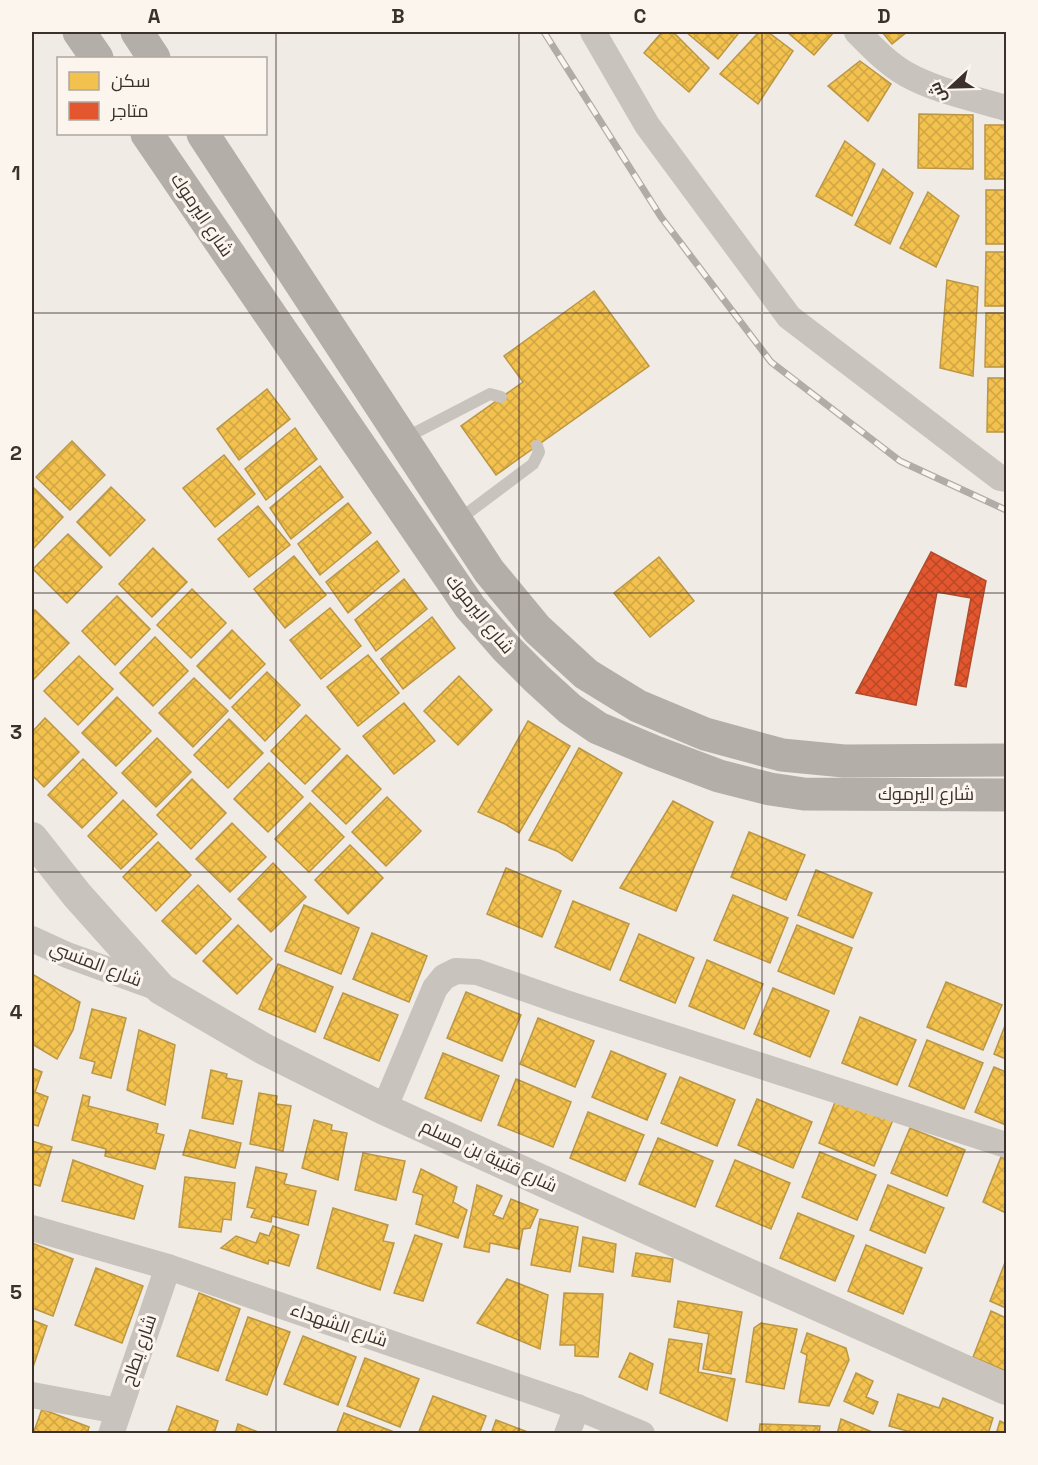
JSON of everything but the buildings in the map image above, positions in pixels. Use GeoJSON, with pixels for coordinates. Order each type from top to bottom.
{"type":"FeatureCollection","features":[{"type":"Feature","properties":{"kind":"highway"},"geometry":{"type":"LineString","coordinates":[[79,32],[96,57]]}},
{"type":"Feature","properties":{"kind":"highway"},"geometry":{"type":"LineString","coordinates":[[136,32],[153,57]]}},
{"type":"Feature","properties":{"kind":"highway","name":"شارع اليرموك"},"geometry":{"type":"LineString","coordinates":[[148,135],[470,607],[505,647],[570,709],[598,728],[655,752],[719,776],[770,789],[804,794],[1006,795]]}},
{"type":"Feature","properties":{"kind":"highway","name":"شارع اليرموك"},"geometry":{"type":"LineString","coordinates":[[204,135],[489,571],[537,629],[586,674],[638,706],[705,734],[782,755],[844,761],[1006,760]]}},
{"type":"Feature","properties":{"kind":"street"},"geometry":{"type":"LineString","coordinates":[[593,32],[647,125],[789,317],[1000,478],[1006,479]]}},
{"type":"Feature","properties":{"kind":"street"},"geometry":{"type":"LineString","coordinates":[[857,32],[882,57],[906,74],[939,88],[1006,108]]}},
{"type":"Feature","properties":{"kind":"street","name":"شارع قتيبة بن مسلم"},"geometry":{"type":"LineString","coordinates":[[33,845],[161,989],[264,1049],[384,1109],[1006,1389]]}},
{"type":"Feature","properties":{"kind":"street","name":"شارع المنسي"},"geometry":{"type":"LineString","coordinates":[[32,939],[77,959],[161,989]]}},
{"type":"Feature","properties":{"kind":"street"},"geometry":{"type":"LineString","coordinates":[[384,1109],[435,988],[444,977],[456,971],[477,972],[1006,1145]]}},
{"type":"Feature","properties":{"kind":"street","name":"شارع الشهداء"},"geometry":{"type":"LineString","coordinates":[[32,1228],[168,1267],[576,1407],[642,1434]]}},
{"type":"Feature","properties":{"kind":"street","name":"شارع يطاح"},"geometry":{"type":"LineString","coordinates":[[115,1422],[168,1267]]}},
{"type":"Feature","properties":{"kind":"street"},"geometry":{"type":"LineString","coordinates":[[32,1395],[115,1422]]}},
{"type":"Feature","properties":{"kind":"street"},"geometry":{"type":"LineString","coordinates":[[567,1434],[576,1407]]}},
{"type":"Feature","properties":{"kind":"lane"},"geometry":{"type":"LineString","coordinates":[[402,439],[490,394],[501,397]]}},
{"type":"Feature","properties":{"kind":"lane"},"geometry":{"type":"LineString","coordinates":[[456,522],[533,464],[539,452],[537,446]]}},
{"type":"Feature","properties":{"kind":"railway"},"geometry":{"type":"LineString","coordinates":[[544,32],[661,217],[771,362],[900,461],[1006,510]]}}]}
